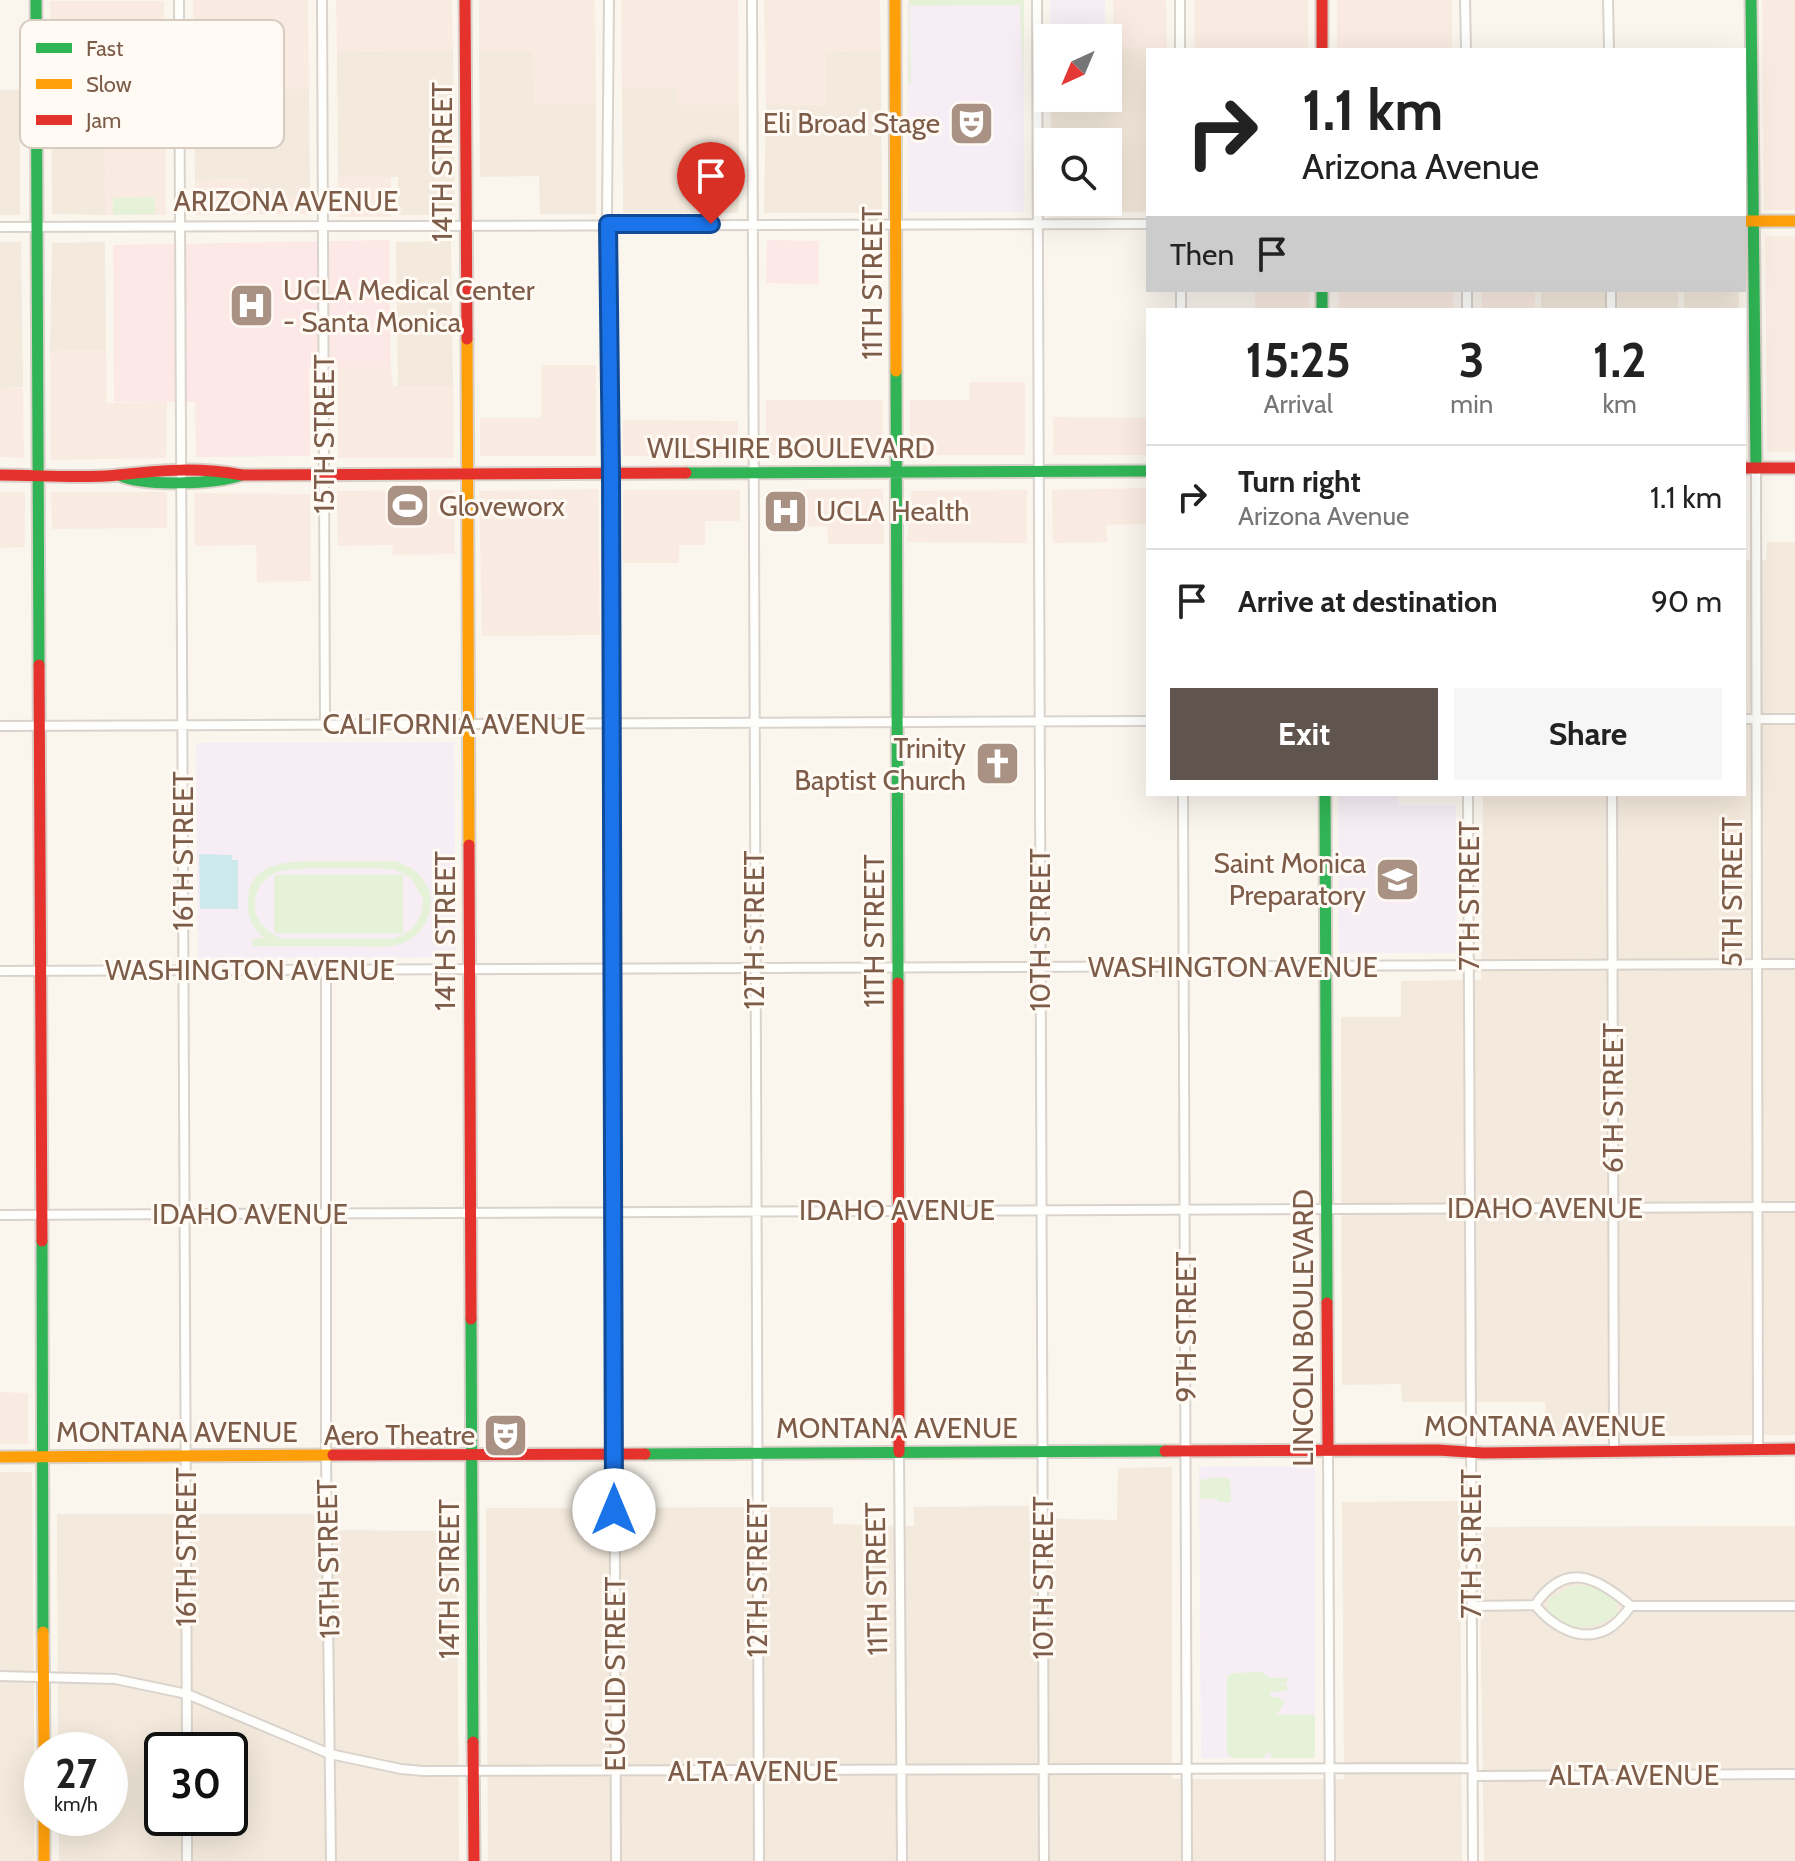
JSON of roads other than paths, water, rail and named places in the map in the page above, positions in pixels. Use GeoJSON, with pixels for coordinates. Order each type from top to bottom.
{"type":"FeatureCollection","features":[{"type":"Feature","properties":{"kind":"street","name":"15TH STREET"},"geometry":{"type":"LineString","coordinates":[[322,0],[325,724]]}},
{"type":"Feature","properties":{"kind":"street","name":"14TH STREET"},"geometry":{"type":"LineString","coordinates":[[465,0],[474,1861]]}},
{"type":"Feature","properties":{"kind":"street","name":"EUCLID STREET"},"geometry":{"type":"LineString","coordinates":[[609,0],[616,1861]]}},
{"type":"Feature","properties":{"kind":"street","name":"12TH STREET"},"geometry":{"type":"LineString","coordinates":[[752,0],[759,1861]]}},
{"type":"Feature","properties":{"kind":"street","name":"11TH STREET"},"geometry":{"type":"LineString","coordinates":[[895,0],[902,1861]]}},
{"type":"Feature","properties":{"kind":"street","name":"10TH STREET"},"geometry":{"type":"LineString","coordinates":[[1037,0],[1044,1861]]}},
{"type":"Feature","properties":{"kind":"street"},"geometry":{"type":"LineString","coordinates":[[1180,0],[1180,48]]}},
{"type":"Feature","properties":{"kind":"street"},"geometry":{"type":"LineString","coordinates":[[1322,0],[1322,48]]}},
{"type":"Feature","properties":{"kind":"street"},"geometry":{"type":"LineString","coordinates":[[1465,0],[1466,48]]}},
{"type":"Feature","properties":{"kind":"street"},"geometry":{"type":"LineString","coordinates":[[1608,0],[1609,48]]}},
{"type":"Feature","properties":{"kind":"street","name":"5TH STREET"},"geometry":{"type":"LineString","coordinates":[[1751,0],[1748,221],[1758,1449]]}},
{"type":"Feature","properties":{"kind":"street"},"geometry":{"type":"LineString","coordinates":[[36,148],[44,1732]]}},
{"type":"Feature","properties":{"kind":"street","name":"16TH STREET"},"geometry":{"type":"LineString","coordinates":[[179,148],[187,1732]]}},
{"type":"Feature","properties":{"kind":"street"},"geometry":{"type":"LineString","coordinates":[[1748,221],[1795,221]]}},
{"type":"Feature","properties":{"kind":"street","name":"ARIZONA AVENUE"},"geometry":{"type":"LineString","coordinates":[[0,227],[1146,224]]}},
{"type":"Feature","properties":{"kind":"street"},"geometry":{"type":"LineString","coordinates":[[1750,468],[1795,468]]}},
{"type":"Feature","properties":{"kind":"street","name":"WILSHIRE BOULEVARD"},"geometry":{"type":"LineString","coordinates":[[0,475],[119,475],[128,471],[180,476],[228,472],[242,475],[324,475],[1146,471]]}},
{"type":"Feature","properties":{"kind":"street"},"geometry":{"type":"LineString","coordinates":[[1746,719],[1795,719]]}},
{"type":"Feature","properties":{"kind":"street","name":"CALIFORNIA AVENUE"},"geometry":{"type":"LineString","coordinates":[[0,726],[1146,721]]}},
{"type":"Feature","properties":{"kind":"street","name":"9TH STREET"},"geometry":{"type":"LineString","coordinates":[[1183,796],[1187,1861]]}},
{"type":"Feature","properties":{"kind":"street","name":"LINCOLN BOULEVARD"},"geometry":{"type":"LineString","coordinates":[[1325,796],[1330,1861]]}},
{"type":"Feature","properties":{"kind":"street","name":"7TH STREET"},"geometry":{"type":"LineString","coordinates":[[1468,796],[1473,1861]]}},
{"type":"Feature","properties":{"kind":"street","name":"6TH STREET"},"geometry":{"type":"LineString","coordinates":[[1612,796],[1614,1450]]}},
{"type":"Feature","properties":{"kind":"street","name":"WASHINGTON AVENUE"},"geometry":{"type":"LineString","coordinates":[[0,971],[1795,964]]}},
{"type":"Feature","properties":{"kind":"street","name":"15TH STREET"},"geometry":{"type":"LineString","coordinates":[[326,970],[326,1455],[331,1861]]}},
{"type":"Feature","properties":{"kind":"street","name":"IDAHO AVENUE"},"geometry":{"type":"LineString","coordinates":[[0,1215],[1795,1207]]}},
{"type":"Feature","properties":{"kind":"street","name":"MONTANA AVENUE"},"geometry":{"type":"LineString","coordinates":[[0,1457],[1795,1449]]}},
{"type":"Feature","properties":{"kind":"street"},"geometry":{"type":"LineString","coordinates":[[1535,1605],[1553,1584],[1579,1577],[1607,1586],[1631,1606],[1795,1606]]}},
{"type":"Feature","properties":{"kind":"street"},"geometry":{"type":"LineString","coordinates":[[1471,1606],[1535,1605],[1556,1626],[1583,1634],[1608,1629],[1631,1606]]}},
{"type":"Feature","properties":{"kind":"street","name":"ALTA AVENUE"},"geometry":{"type":"LineString","coordinates":[[0,1676],[115,1679],[187,1694],[330,1754],[401,1769],[473,1773],[1329,1768],[1795,1774]]}},
{"type":"Feature","properties":{"kind":"street"},"geometry":{"type":"LineString","coordinates":[[44,1836],[44,1861]]}},
{"type":"Feature","properties":{"kind":"street"},"geometry":{"type":"LineString","coordinates":[[187,1836],[187,1861]]}},
{"type":"Feature","properties":{"kind":"water"},"geometry":{"type":"Polygon","coordinates":[[[199,854],[232,855],[232,860],[238,860],[238,909],[200,909],[199,854]]]}},
{"type":"Feature","properties":{"kind":"place","name":"Eli Broad Stage"},"geometry":{"type":"Point","coordinates":[971,123]}},
{"type":"Feature","properties":{"kind":"place","name":"UCLA Medical Center - Santa Monica"},"geometry":{"type":"Point","coordinates":[252,306]}},
{"type":"Feature","properties":{"kind":"place","name":"Gloveworx"},"geometry":{"type":"Point","coordinates":[408,506]}},
{"type":"Feature","properties":{"kind":"place","name":"UCLA Health"},"geometry":{"type":"Point","coordinates":[785,511]}},
{"type":"Feature","properties":{"kind":"place","name":"Trinity Baptist Church"},"geometry":{"type":"Point","coordinates":[997,764]}},
{"type":"Feature","properties":{"kind":"place","name":"Saint Monica Preparatory"},"geometry":{"type":"Point","coordinates":[1397,879]}},
{"type":"Feature","properties":{"kind":"place","name":"Aero Theatre"},"geometry":{"type":"Point","coordinates":[506,1435]}}]}
